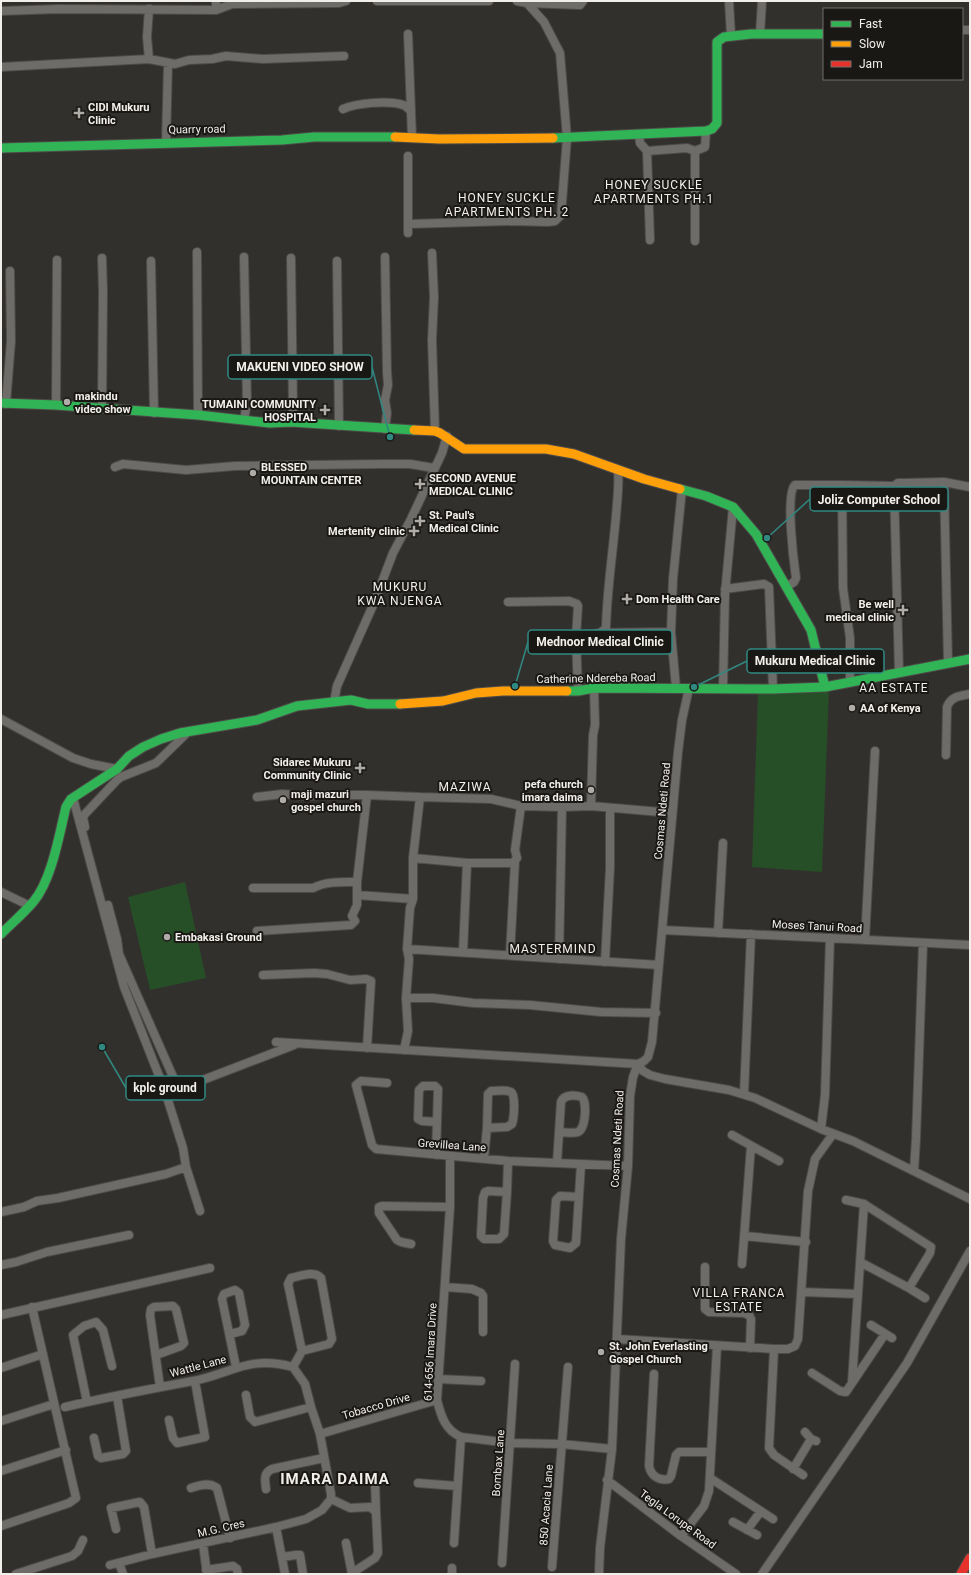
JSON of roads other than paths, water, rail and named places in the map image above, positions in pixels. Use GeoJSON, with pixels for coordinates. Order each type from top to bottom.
{"type":"FeatureCollection","features":[{"type":"Feature","properties":{"kind":"main road"},"geometry":{"type":"LineString","coordinates":[[706,131],[712,129],[717,122],[717,42],[724,37],[731,36],[760,34],[823,34]]}},
{"type":"Feature","properties":{"kind":"main road","name":"Quarry road"},"geometry":{"type":"LineString","coordinates":[[1,148],[166,142],[282,140],[314,137],[394,137],[439,139],[567,138],[706,131]]}},
{"type":"Feature","properties":{"kind":"main road"},"geometry":{"type":"LineString","coordinates":[[4,404],[56,405],[198,415],[270,423],[291,422],[435,431],[447,436],[455,446],[464,449],[546,449],[574,454],[618,471],[706,496],[733,507],[756,534],[798,606],[816,641],[818,661],[825,687]]}},
{"type":"Feature","properties":{"kind":"main road","name":"Catherine Ndereba Road"},"geometry":{"type":"LineString","coordinates":[[73,798],[116,768],[129,756],[143,747],[161,739],[189,731],[257,720],[297,706],[351,700],[368,704],[386,705],[443,701],[476,693],[503,691],[578,691],[594,688],[773,689],[825,687],[970,658]]}},
{"type":"Feature","properties":{"kind":"main road"},"geometry":{"type":"LineString","coordinates":[[1,934],[16,917],[30,906],[37,898],[50,868],[66,807],[73,798]]}},
{"type":"Feature","properties":{"kind":"main road"},"geometry":{"type":"LineString","coordinates":[[961,1574],[970,1558]]}},
{"type":"Feature","properties":{"kind":"street"},"geometry":{"type":"LineString","coordinates":[[216,1],[216,10]]}},
{"type":"Feature","properties":{"kind":"street"},"geometry":{"type":"LineString","coordinates":[[1,11],[149,9],[216,10],[232,4],[338,3],[346,1]]}},
{"type":"Feature","properties":{"kind":"street"},"geometry":{"type":"LineString","coordinates":[[377,1],[489,1]]}},
{"type":"Feature","properties":{"kind":"street"},"geometry":{"type":"LineString","coordinates":[[517,1],[527,3],[580,5],[583,1]]}},
{"type":"Feature","properties":{"kind":"street"},"geometry":{"type":"LineString","coordinates":[[729,1],[731,36]]}},
{"type":"Feature","properties":{"kind":"street"},"geometry":{"type":"LineString","coordinates":[[760,34],[762,1]]}},
{"type":"Feature","properties":{"kind":"street"},"geometry":{"type":"LineString","coordinates":[[408,224],[461,221],[548,222],[555,221],[559,218],[562,211],[567,138],[560,53],[544,22],[527,3]]}},
{"type":"Feature","properties":{"kind":"street"},"geometry":{"type":"LineString","coordinates":[[148,60],[147,37],[149,9]]}},
{"type":"Feature","properties":{"kind":"street"},"geometry":{"type":"LineString","coordinates":[[408,34],[412,138]]}},
{"type":"Feature","properties":{"kind":"street"},"geometry":{"type":"LineString","coordinates":[[1,67],[148,60],[175,64],[189,60],[212,59],[226,56],[263,59],[344,56]]}},
{"type":"Feature","properties":{"kind":"street"},"geometry":{"type":"LineString","coordinates":[[166,142],[168,64]]}},
{"type":"Feature","properties":{"kind":"street"},"geometry":{"type":"LineString","coordinates":[[343,109],[351,105],[385,103],[406,106],[411,111]]}},
{"type":"Feature","properties":{"kind":"street"},"geometry":{"type":"LineString","coordinates":[[647,151],[687,148],[695,151],[705,147],[706,131]]}},
{"type":"Feature","properties":{"kind":"street"},"geometry":{"type":"LineString","coordinates":[[639,135],[640,143],[647,151],[650,240]]}},
{"type":"Feature","properties":{"kind":"street"},"geometry":{"type":"LineString","coordinates":[[695,151],[695,241]]}},
{"type":"Feature","properties":{"kind":"street"},"geometry":{"type":"LineString","coordinates":[[408,156],[408,233]]}},
{"type":"Feature","properties":{"kind":"street"},"geometry":{"type":"LineString","coordinates":[[197,252],[198,415]]}},
{"type":"Feature","properties":{"kind":"street"},"geometry":{"type":"LineString","coordinates":[[432,253],[434,297],[432,340],[435,431]]}},
{"type":"Feature","properties":{"kind":"street"},"geometry":{"type":"LineString","coordinates":[[244,257],[247,404],[244,420]]}},
{"type":"Feature","properties":{"kind":"street"},"geometry":{"type":"LineString","coordinates":[[384,257],[386,372],[388,386],[385,400],[387,413],[385,429]]}},
{"type":"Feature","properties":{"kind":"street"},"geometry":{"type":"LineString","coordinates":[[102,258],[104,292],[102,409]]}},
{"type":"Feature","properties":{"kind":"street"},"geometry":{"type":"LineString","coordinates":[[291,258],[293,410],[291,422]]}},
{"type":"Feature","properties":{"kind":"street"},"geometry":{"type":"LineString","coordinates":[[56,405],[57,260]]}},
{"type":"Feature","properties":{"kind":"street"},"geometry":{"type":"LineString","coordinates":[[150,261],[154,413]]}},
{"type":"Feature","properties":{"kind":"street"},"geometry":{"type":"LineString","coordinates":[[337,261],[339,426]]}},
{"type":"Feature","properties":{"kind":"street"},"geometry":{"type":"LineString","coordinates":[[4,404],[11,341],[10,272]]}},
{"type":"Feature","properties":{"kind":"street"},"geometry":{"type":"LineString","coordinates":[[334,702],[337,686],[374,603],[393,553],[411,519],[442,453],[447,436]]}},
{"type":"Feature","properties":{"kind":"street"},"geometry":{"type":"LineString","coordinates":[[115,467],[123,464],[186,470],[235,466],[410,464],[434,468]]}},
{"type":"Feature","properties":{"kind":"street"},"geometry":{"type":"LineString","coordinates":[[600,633],[606,628],[607,596],[617,520],[619,481],[618,471]]}},
{"type":"Feature","properties":{"kind":"street"},"geometry":{"type":"LineString","coordinates":[[944,482],[948,662]]}},
{"type":"Feature","properties":{"kind":"street"},"geometry":{"type":"LineString","coordinates":[[786,587],[794,582],[796,578],[791,544],[790,495],[792,487],[795,485],[894,486],[898,483],[944,482],[970,487]]}},
{"type":"Feature","properties":{"kind":"street"},"geometry":{"type":"LineString","coordinates":[[842,485],[843,588],[850,638],[850,682]]}},
{"type":"Feature","properties":{"kind":"street"},"geometry":{"type":"LineString","coordinates":[[894,486],[899,672]]}},
{"type":"Feature","properties":{"kind":"street"},"geometry":{"type":"LineString","coordinates":[[676,688],[671,632],[673,579],[682,489]]}},
{"type":"Feature","properties":{"kind":"street"},"geometry":{"type":"LineString","coordinates":[[723,688],[725,589],[733,507]]}},
{"type":"Feature","properties":{"kind":"street"},"geometry":{"type":"LineString","coordinates":[[725,589],[764,584],[769,587],[773,689]]}},
{"type":"Feature","properties":{"kind":"street"},"geometry":{"type":"LineString","coordinates":[[508,602],[569,601],[578,606],[576,636],[578,691]]}},
{"type":"Feature","properties":{"kind":"street"},"geometry":{"type":"LineString","coordinates":[[576,636],[600,633],[671,632]]}},
{"type":"Feature","properties":{"kind":"street"},"geometry":{"type":"LineString","coordinates":[[591,806],[593,735],[595,725],[594,688]]}},
{"type":"Feature","properties":{"kind":"street","name":"Cosmas Ndeti Road"},"geometry":{"type":"LineString","coordinates":[[599,1574],[600,1548],[607,1480],[612,1449],[621,1239],[628,1166],[630,1096],[633,1077],[638,1064],[648,1057],[651,1049],[656,1013],[678,752],[682,720],[689,688]]}},
{"type":"Feature","properties":{"kind":"street"},"geometry":{"type":"LineString","coordinates":[[946,755],[947,707],[953,698],[970,694]]}},
{"type":"Feature","properties":{"kind":"street"},"geometry":{"type":"LineString","coordinates":[[1,719],[73,758],[91,764],[116,768]]}},
{"type":"Feature","properties":{"kind":"street"},"geometry":{"type":"LineString","coordinates":[[189,731],[156,763],[117,780],[83,817],[117,938],[119,954],[178,1088],[297,1043]]}},
{"type":"Feature","properties":{"kind":"street"},"geometry":{"type":"LineString","coordinates":[[865,940],[875,751]]}},
{"type":"Feature","properties":{"kind":"street"},"geometry":{"type":"LineString","coordinates":[[257,797],[282,794],[309,796],[367,795],[491,799],[521,806],[591,806],[672,813]]}},
{"type":"Feature","properties":{"kind":"street"},"geometry":{"type":"LineString","coordinates":[[258,931],[351,925],[355,921],[352,916],[357,905],[357,882],[367,795]]}},
{"type":"Feature","properties":{"kind":"street"},"geometry":{"type":"LineString","coordinates":[[404,1050],[408,1031],[406,998],[409,959],[406,949],[410,908],[413,899],[413,858],[420,797]]}},
{"type":"Feature","properties":{"kind":"street"},"geometry":{"type":"LineString","coordinates":[[73,798],[124,987],[165,1091],[183,1148],[186,1166],[200,1211]]}},
{"type":"Feature","properties":{"kind":"street"},"geometry":{"type":"LineString","coordinates":[[510,955],[516,858],[515,850],[521,806]]}},
{"type":"Feature","properties":{"kind":"street"},"geometry":{"type":"LineString","coordinates":[[559,960],[562,807]]}},
{"type":"Feature","properties":{"kind":"street"},"geometry":{"type":"LineString","coordinates":[[605,962],[610,868],[610,808]]}},
{"type":"Feature","properties":{"kind":"street"},"geometry":{"type":"LineString","coordinates":[[718,933],[723,843]]}},
{"type":"Feature","properties":{"kind":"street"},"geometry":{"type":"LineString","coordinates":[[413,858],[467,863],[508,864],[515,861]]}},
{"type":"Feature","properties":{"kind":"street"},"geometry":{"type":"LineString","coordinates":[[463,952],[467,863]]}},
{"type":"Feature","properties":{"kind":"street"},"geometry":{"type":"LineString","coordinates":[[253,888],[313,888],[321,884],[357,882]]}},
{"type":"Feature","properties":{"kind":"street"},"geometry":{"type":"LineString","coordinates":[[1,892],[30,906]]}},
{"type":"Feature","properties":{"kind":"street"},"geometry":{"type":"LineString","coordinates":[[357,895],[413,899]]}},
{"type":"Feature","properties":{"kind":"street","name":"Moses Tanui Road"},"geometry":{"type":"LineString","coordinates":[[663,930],[970,945]]}},
{"type":"Feature","properties":{"kind":"street"},"geometry":{"type":"LineString","coordinates":[[744,1094],[751,934]]}},
{"type":"Feature","properties":{"kind":"street"},"geometry":{"type":"LineString","coordinates":[[820,1129],[825,1095],[830,938]]}},
{"type":"Feature","properties":{"kind":"street"},"geometry":{"type":"LineString","coordinates":[[914,1171],[923,943]]}},
{"type":"Feature","properties":{"kind":"street"},"geometry":{"type":"LineString","coordinates":[[406,949],[510,955],[559,960],[659,965]]}},
{"type":"Feature","properties":{"kind":"street"},"geometry":{"type":"LineString","coordinates":[[263,975],[314,973],[327,974],[350,980],[366,979],[371,981],[367,1048]]}},
{"type":"Feature","properties":{"kind":"street"},"geometry":{"type":"LineString","coordinates":[[406,998],[433,998],[473,1003],[530,1005],[601,1012],[656,1013]]}},
{"type":"Feature","properties":{"kind":"street"},"geometry":{"type":"LineString","coordinates":[[276,1042],[638,1064],[643,1071],[650,1075],[729,1090],[755,1098],[820,1129],[853,1141],[970,1199]]}},
{"type":"Feature","properties":{"kind":"street","name":"Grevillea Lane"},"geometry":{"type":"LineString","coordinates":[[387,1083],[361,1080],[356,1085],[374,1147],[379,1150],[508,1161],[628,1166]]}},
{"type":"Feature","properties":{"kind":"street"},"geometry":{"type":"LineString","coordinates":[[436,1155],[437,1122],[438,1089],[435,1086],[423,1086],[419,1090],[418,1119],[422,1121],[437,1122]]}},
{"type":"Feature","properties":{"kind":"street"},"geometry":{"type":"LineString","coordinates":[[484,1158],[488,1094],[491,1091],[511,1092],[514,1096],[512,1124],[507,1127],[487,1128]]}},
{"type":"Feature","properties":{"kind":"street"},"geometry":{"type":"LineString","coordinates":[[557,1163],[562,1099],[566,1096],[577,1095],[582,1097],[585,1102],[582,1128],[576,1132],[560,1132]]}},
{"type":"Feature","properties":{"kind":"street"},"geometry":{"type":"LineString","coordinates":[[617,1339],[774,1349],[788,1349],[795,1346],[798,1339],[802,1292],[808,1191],[815,1159],[834,1134]]}},
{"type":"Feature","properties":{"kind":"street"},"geometry":{"type":"LineString","coordinates":[[732,1135],[779,1161]]}},
{"type":"Feature","properties":{"kind":"street"},"geometry":{"type":"LineString","coordinates":[[742,1264],[752,1146]]}},
{"type":"Feature","properties":{"kind":"street","name":"614-656 Imara Drive"},"geometry":{"type":"LineString","coordinates":[[450,1156],[450,1208],[437,1400],[443,1421],[454,1434],[461,1437]]}},
{"type":"Feature","properties":{"kind":"street"},"geometry":{"type":"LineString","coordinates":[[507,1192],[488,1191],[484,1193],[481,1233],[482,1238],[499,1239],[503,1236],[507,1192],[508,1161]]}},
{"type":"Feature","properties":{"kind":"street"},"geometry":{"type":"LineString","coordinates":[[579,1197],[560,1196],[556,1200],[553,1241],[555,1245],[559,1247],[570,1248],[576,1243],[579,1197],[581,1164]]}},
{"type":"Feature","properties":{"kind":"street"},"geometry":{"type":"LineString","coordinates":[[1,1212],[24,1207],[37,1201],[58,1198],[166,1174],[186,1166]]}},
{"type":"Feature","properties":{"kind":"street"},"geometry":{"type":"LineString","coordinates":[[846,1200],[864,1204],[931,1247],[930,1253],[909,1288]]}},
{"type":"Feature","properties":{"kind":"street"},"geometry":{"type":"LineString","coordinates":[[852,1382],[864,1204]]}},
{"type":"Feature","properties":{"kind":"street"},"geometry":{"type":"LineString","coordinates":[[408,1243],[397,1240],[378,1210],[380,1206],[450,1208]]}},
{"type":"Feature","properties":{"kind":"street"},"geometry":{"type":"LineString","coordinates":[[1,1265],[40,1254],[129,1235]]}},
{"type":"Feature","properties":{"kind":"street"},"geometry":{"type":"LineString","coordinates":[[744,1236],[806,1242]]}},
{"type":"Feature","properties":{"kind":"street"},"geometry":{"type":"LineString","coordinates":[[762,1574],[907,1363],[970,1252]]}},
{"type":"Feature","properties":{"kind":"street"},"geometry":{"type":"LineString","coordinates":[[860,1262],[925,1298]]}},
{"type":"Feature","properties":{"kind":"street"},"geometry":{"type":"LineString","coordinates":[[705,1267],[705,1309],[707,1312],[744,1313],[749,1315],[751,1319],[750,1348]]}},
{"type":"Feature","properties":{"kind":"street"},"geometry":{"type":"LineString","coordinates":[[1,1315],[210,1268]]}},
{"type":"Feature","properties":{"kind":"street"},"geometry":{"type":"LineString","coordinates":[[302,1351],[326,1345],[332,1341],[321,1278],[312,1273],[291,1278],[288,1281],[302,1351],[293,1367],[305,1384],[320,1434],[331,1500],[350,1508],[370,1507],[376,1512]]}},
{"type":"Feature","properties":{"kind":"street"},"geometry":{"type":"LineString","coordinates":[[445,1287],[472,1289],[481,1293],[483,1296],[483,1332]]}},
{"type":"Feature","properties":{"kind":"street"},"geometry":{"type":"LineString","coordinates":[[230,1334],[242,1331],[245,1325],[239,1293],[235,1290],[226,1292],[222,1297],[236,1367]]}},
{"type":"Feature","properties":{"kind":"street"},"geometry":{"type":"LineString","coordinates":[[802,1292],[858,1294]]}},
{"type":"Feature","properties":{"kind":"street"},"geometry":{"type":"LineString","coordinates":[[156,1355],[181,1346],[184,1343],[176,1309],[173,1306],[154,1307],[150,1311],[160,1387]]}},
{"type":"Feature","properties":{"kind":"street"},"geometry":{"type":"LineString","coordinates":[[1,1526],[75,1500],[76,1496],[32,1307]]}},
{"type":"Feature","properties":{"kind":"street"},"geometry":{"type":"LineString","coordinates":[[87,1402],[73,1335],[84,1326],[96,1322],[103,1330],[112,1366]]}},
{"type":"Feature","properties":{"kind":"street"},"geometry":{"type":"LineString","coordinates":[[812,1373],[842,1392],[846,1392],[852,1382],[889,1336],[871,1325]]}},
{"type":"Feature","properties":{"kind":"street"},"geometry":{"type":"LineString","coordinates":[[681,1536],[704,1506],[709,1491],[717,1346]]}},
{"type":"Feature","properties":{"kind":"street"},"geometry":{"type":"LineString","coordinates":[[774,1349],[769,1448],[774,1455],[803,1475]]}},
{"type":"Feature","properties":{"kind":"street"},"geometry":{"type":"LineString","coordinates":[[1,1368],[43,1354]]}},
{"type":"Feature","properties":{"kind":"street","name":"Wattle Lane"},"geometry":{"type":"LineString","coordinates":[[65,1408],[87,1402],[195,1380],[236,1367],[258,1362],[277,1363],[293,1367]]}},
{"type":"Feature","properties":{"kind":"street","name":"Bombax Lane"},"geometry":{"type":"LineString","coordinates":[[502,1563],[515,1364]]}},
{"type":"Feature","properties":{"kind":"street","name":"850 Acacia Lane"},"geometry":{"type":"LineString","coordinates":[[552,1567],[568,1367]]}},
{"type":"Feature","properties":{"kind":"street"},"geometry":{"type":"LineString","coordinates":[[654,1374],[649,1466],[652,1474],[659,1479],[669,1479],[676,1455],[679,1452],[711,1452]]}},
{"type":"Feature","properties":{"kind":"street"},"geometry":{"type":"LineString","coordinates":[[438,1379],[481,1381]]}},
{"type":"Feature","properties":{"kind":"street"},"geometry":{"type":"LineString","coordinates":[[169,1420],[173,1438],[177,1443],[205,1437],[195,1380]]}},
{"type":"Feature","properties":{"kind":"street"},"geometry":{"type":"LineString","coordinates":[[246,1395],[250,1417],[255,1422],[311,1407]]}},
{"type":"Feature","properties":{"kind":"street"},"geometry":{"type":"LineString","coordinates":[[94,1438],[98,1456],[101,1458],[123,1454],[126,1451],[117,1396]]}},
{"type":"Feature","properties":{"kind":"street","name":"Tobacco Drive"},"geometry":{"type":"LineString","coordinates":[[320,1434],[437,1400]]}},
{"type":"Feature","properties":{"kind":"street"},"geometry":{"type":"LineString","coordinates":[[1,1421],[54,1404]]}},
{"type":"Feature","properties":{"kind":"street"},"geometry":{"type":"LineString","coordinates":[[793,1469],[814,1440],[805,1432]]}},
{"type":"Feature","properties":{"kind":"street"},"geometry":{"type":"LineString","coordinates":[[454,1543],[461,1437],[510,1443],[562,1444],[612,1449]]}},
{"type":"Feature","properties":{"kind":"street"},"geometry":{"type":"LineString","coordinates":[[1,1471],[66,1450]]}},
{"type":"Feature","properties":{"kind":"street"},"geometry":{"type":"LineString","coordinates":[[266,1489],[265,1477],[268,1471],[324,1458]]}},
{"type":"Feature","properties":{"kind":"street"},"geometry":{"type":"LineString","coordinates":[[710,1478],[773,1519]]}},
{"type":"Feature","properties":{"kind":"street","name":"Tegla Lorupe Road"},"geometry":{"type":"LineString","coordinates":[[607,1480],[681,1536],[736,1574]]}},
{"type":"Feature","properties":{"kind":"street"},"geometry":{"type":"LineString","coordinates":[[346,1543],[352,1574],[375,1558],[378,1553],[375,1482]]}},
{"type":"Feature","properties":{"kind":"street"},"geometry":{"type":"LineString","coordinates":[[418,1483],[457,1486]]}},
{"type":"Feature","properties":{"kind":"street"},"geometry":{"type":"LineString","coordinates":[[191,1488],[206,1484],[217,1488],[230,1538]]}},
{"type":"Feature","properties":{"kind":"street","name":"M.G. Cres"},"geometry":{"type":"LineString","coordinates":[[110,1565],[152,1554],[230,1538],[312,1517],[325,1507],[331,1500]]}},
{"type":"Feature","properties":{"kind":"street"},"geometry":{"type":"LineString","coordinates":[[116,1529],[111,1508],[140,1502],[144,1507],[152,1554]]}},
{"type":"Feature","properties":{"kind":"street"},"geometry":{"type":"LineString","coordinates":[[747,1530],[761,1511]]}},
{"type":"Feature","properties":{"kind":"street"},"geometry":{"type":"LineString","coordinates":[[733,1522],[757,1535]]}},
{"type":"Feature","properties":{"kind":"street"},"geometry":{"type":"LineString","coordinates":[[276,1527],[285,1574]]}},
{"type":"Feature","properties":{"kind":"street"},"geometry":{"type":"LineString","coordinates":[[16,1574],[72,1556],[78,1551],[83,1540]]}},
{"type":"Feature","properties":{"kind":"street"},"geometry":{"type":"LineString","coordinates":[[203,1544],[207,1572],[233,1566],[237,1569],[238,1574]]}},
{"type":"Feature","properties":{"kind":"street"},"geometry":{"type":"LineString","coordinates":[[282,1557],[296,1555],[300,1556],[303,1574]]}},
{"type":"Feature","properties":{"kind":"street"},"geometry":{"type":"LineString","coordinates":[[120,1563],[123,1574]]}},
{"type":"Feature","properties":{"kind":"place","name":"CIDI Mukuru Clinic"},"geometry":{"type":"Point","coordinates":[79,113]}},
{"type":"Feature","properties":{"kind":"place","name":"makindu video show"},"geometry":{"type":"Point","coordinates":[67,402]}},
{"type":"Feature","properties":{"kind":"place","name":"TUMAINI COMMUNITY HOSPITAL"},"geometry":{"type":"Point","coordinates":[325,410]}},
{"type":"Feature","properties":{"kind":"place","name":"MAKUENI VIDEO SHOW"},"geometry":{"type":"Point","coordinates":[390,437]}},
{"type":"Feature","properties":{"kind":"place","name":"BLESSED MOUNTAIN CENTER"},"geometry":{"type":"Point","coordinates":[253,473]}},
{"type":"Feature","properties":{"kind":"place","name":"SECOND AVENUE MEDICAL CLINIC"},"geometry":{"type":"Point","coordinates":[420,484]}},
{"type":"Feature","properties":{"kind":"place","name":"St. Paul's Medical Clinic"},"geometry":{"type":"Point","coordinates":[420,521]}},
{"type":"Feature","properties":{"kind":"place","name":"Mertenity clinic"},"geometry":{"type":"Point","coordinates":[414,531]}},
{"type":"Feature","properties":{"kind":"place","name":"Joliz Computer School"},"geometry":{"type":"Point","coordinates":[767,538]}},
{"type":"Feature","properties":{"kind":"place","name":"Dom Health Care"},"geometry":{"type":"Point","coordinates":[627,599]}},
{"type":"Feature","properties":{"kind":"place","name":"Be well medical clinic"},"geometry":{"type":"Point","coordinates":[903,610]}},
{"type":"Feature","properties":{"kind":"place","name":"Mednoor Medical Clinic"},"geometry":{"type":"Point","coordinates":[515,686]}},
{"type":"Feature","properties":{"kind":"place","name":"Mukuru Medical Clinic"},"geometry":{"type":"Point","coordinates":[694,687]}},
{"type":"Feature","properties":{"kind":"place","name":"AA of Kenya"},"geometry":{"type":"Point","coordinates":[852,708]}},
{"type":"Feature","properties":{"kind":"place","name":"Sidarec Mukuru Community Clinic"},"geometry":{"type":"Point","coordinates":[360,768]}},
{"type":"Feature","properties":{"kind":"place","name":"pefa church imara daima"},"geometry":{"type":"Point","coordinates":[591,790]}},
{"type":"Feature","properties":{"kind":"place","name":"maji mazuri gospel church"},"geometry":{"type":"Point","coordinates":[283,800]}},
{"type":"Feature","properties":{"kind":"place","name":"Embakasi Ground"},"geometry":{"type":"Point","coordinates":[167,937]}},
{"type":"Feature","properties":{"kind":"place","name":"kplc ground"},"geometry":{"type":"Point","coordinates":[102,1047]}},
{"type":"Feature","properties":{"kind":"place","name":"St. John Everlasting Gospel Church"},"geometry":{"type":"Point","coordinates":[601,1352]}},
{"type":"Feature","properties":{"kind":"district","name":"HONEY SUCKLE APARTMENTS PH.1"},"geometry":{"type":"Point","coordinates":[654,192]}},
{"type":"Feature","properties":{"kind":"district","name":"HONEY SUCKLE APARTMENTS PH. 2"},"geometry":{"type":"Point","coordinates":[507,205]}},
{"type":"Feature","properties":{"kind":"district","name":"MUKURU KWA NJENGA"},"geometry":{"type":"Point","coordinates":[400,594]}},
{"type":"Feature","properties":{"kind":"district","name":"AA ESTATE"},"geometry":{"type":"Point","coordinates":[894,688]}},
{"type":"Feature","properties":{"kind":"district","name":"MAZIWA"},"geometry":{"type":"Point","coordinates":[465,787]}},
{"type":"Feature","properties":{"kind":"district","name":"MASTERMIND"},"geometry":{"type":"Point","coordinates":[553,949]}},
{"type":"Feature","properties":{"kind":"district","name":"VILLA FRANCA ESTATE"},"geometry":{"type":"Point","coordinates":[739,1300]}},
{"type":"Feature","properties":{"kind":"district","name":"IMARA DAIMA"},"geometry":{"type":"Point","coordinates":[335,1479]}}]}
